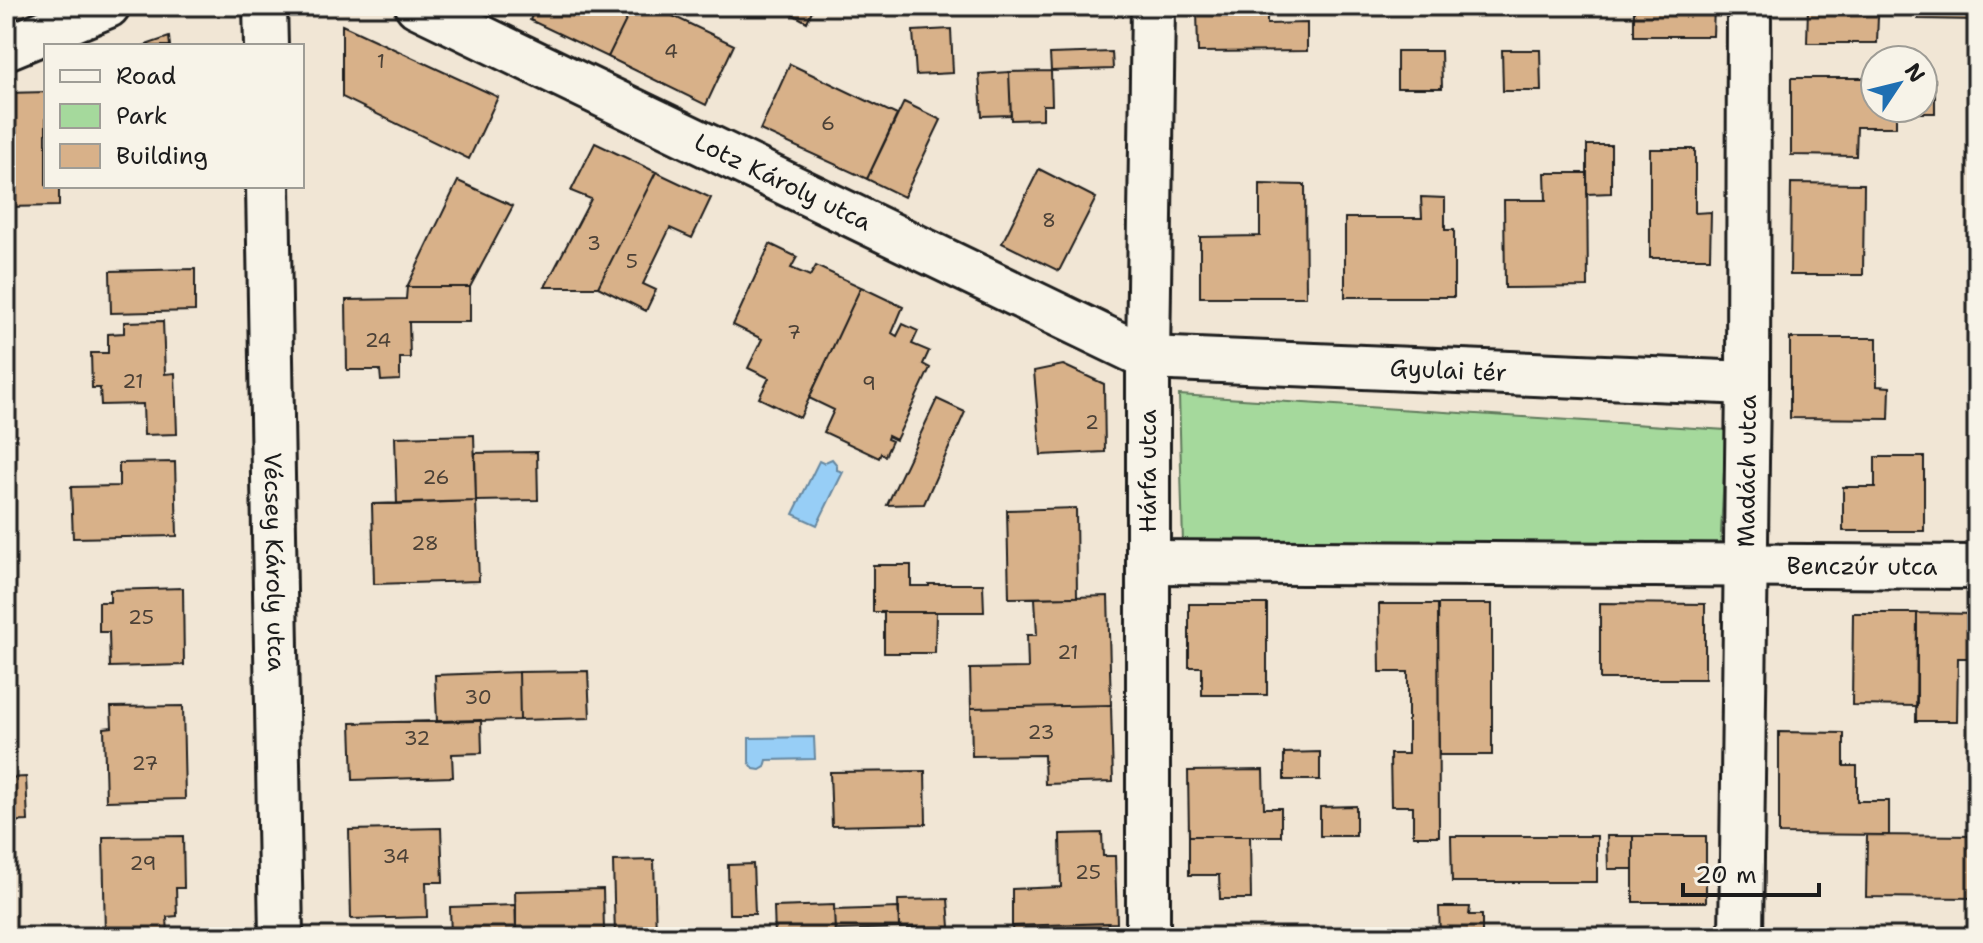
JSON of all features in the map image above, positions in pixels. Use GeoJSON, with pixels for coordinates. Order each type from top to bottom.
{"type":"FeatureCollection","features":[{"type":"Feature","properties":{"kind":"street"},"geometry":{"type":"LineString","coordinates":[[6,48],[108,6]]}},
{"type":"Feature","properties":{"kind":"street"},"geometry":{"type":"LineString","coordinates":[[265,6],[266,44]]}},
{"type":"Feature","properties":{"kind":"street","name":"Lotz Károly utca"},"geometry":{"type":"LineString","coordinates":[[417,6],[1148,358]]}},
{"type":"Feature","properties":{"kind":"street","name":"Hárfa utca"},"geometry":{"type":"LineString","coordinates":[[1148,937],[1148,358],[1153,6]]}},
{"type":"Feature","properties":{"kind":"street","name":"Madách utca"},"geometry":{"type":"LineString","coordinates":[[1741,937],[1749,6]]}},
{"type":"Feature","properties":{"kind":"street","name":"Vécsey Károly utca"},"geometry":{"type":"LineString","coordinates":[[268,188],[281,937]]}},
{"type":"Feature","properties":{"kind":"street","name":"Gyulai tér"},"geometry":{"type":"LineString","coordinates":[[1148,358],[1748,383]]}},
{"type":"Feature","properties":{"kind":"street"},"geometry":{"type":"LineString","coordinates":[[1148,562],[1745,566]]}},
{"type":"Feature","properties":{"kind":"street","name":"Benczúr utca"},"geometry":{"type":"LineString","coordinates":[[1745,566],[1977,567]]}},
{"type":"Feature","properties":{"kind":"green space"},"geometry":{"type":"Polygon","coordinates":[[[1179,395],[1726,430],[1720,553],[1183,544],[1179,395]]]}},
{"type":"Feature","properties":{"kind":"water"},"geometry":{"type":"Polygon","coordinates":[[[832,459],[837,470],[843,472],[817,525],[793,514],[819,461],[823,463],[832,459]]]}},
{"type":"Feature","properties":{"kind":"water"},"geometry":{"type":"Polygon","coordinates":[[[814,737],[815,759],[767,760],[760,770],[754,769],[749,762],[749,738],[814,737]]]}},
{"type":"Feature","properties":{"kind":"building"},"geometry":{"type":"Polygon","coordinates":[[[536,6],[633,6],[608,57],[530,20],[536,6]]]}},
{"type":"Feature","properties":{"kind":"building"},"geometry":{"type":"Polygon","coordinates":[[[633,6],[678,6],[673,16],[734,45],[706,105],[608,57],[633,6]]]}},
{"type":"Feature","properties":{"kind":"building"},"geometry":{"type":"Polygon","coordinates":[[[777,6],[814,6],[807,22],[777,6]]]}},
{"type":"Feature","properties":{"kind":"building"},"geometry":{"type":"Polygon","coordinates":[[[1634,6],[1714,6],[1713,36],[1634,36],[1634,6]]]}},
{"type":"Feature","properties":{"kind":"building"},"geometry":{"type":"Polygon","coordinates":[[[1792,6],[1906,6],[1906,15],[1878,15],[1877,43],[1807,43],[1808,7],[1792,6]]]}},
{"type":"Feature","properties":{"kind":"building"},"geometry":{"type":"Polygon","coordinates":[[[1918,6],[1977,6],[1977,20],[1918,19],[1918,6]]]}},
{"type":"Feature","properties":{"kind":"building"},"geometry":{"type":"Polygon","coordinates":[[[1267,8],[1267,24],[1307,23],[1307,51],[1198,52],[1197,9],[1267,8]]]}},
{"type":"Feature","properties":{"kind":"building"},"geometry":{"type":"Polygon","coordinates":[[[342,25],[498,97],[469,159],[342,97],[342,25]]]}},
{"type":"Feature","properties":{"kind":"building"},"geometry":{"type":"Polygon","coordinates":[[[951,29],[953,73],[916,75],[913,31],[951,29]]]}},
{"type":"Feature","properties":{"kind":"building"},"geometry":{"type":"Polygon","coordinates":[[[169,37],[170,44],[149,44],[169,37]]]}},
{"type":"Feature","properties":{"kind":"building"},"geometry":{"type":"Polygon","coordinates":[[[1502,50],[1540,50],[1541,91],[1503,91],[1502,50]]]}},
{"type":"Feature","properties":{"kind":"building"},"geometry":{"type":"Polygon","coordinates":[[[1397,51],[1441,51],[1442,88],[1397,88],[1397,51]]]}},
{"type":"Feature","properties":{"kind":"building"},"geometry":{"type":"Polygon","coordinates":[[[1112,52],[1113,69],[1051,71],[1050,54],[1112,52]]]}},
{"type":"Feature","properties":{"kind":"building"},"geometry":{"type":"Polygon","coordinates":[[[790,64],[897,115],[867,179],[760,130],[790,64]]]}},
{"type":"Feature","properties":{"kind":"building"},"geometry":{"type":"Polygon","coordinates":[[[1051,71],[1052,105],[1043,105],[1043,119],[1011,120],[1009,72],[1051,71]]]}},
{"type":"Feature","properties":{"kind":"building"},"geometry":{"type":"Polygon","coordinates":[[[1009,72],[1011,115],[982,116],[979,74],[1009,72]]]}},
{"type":"Feature","properties":{"kind":"building"},"geometry":{"type":"Polygon","coordinates":[[[1791,78],[1859,78],[1859,124],[1896,124],[1896,127],[1857,127],[1856,156],[1791,155],[1791,78]]]}},
{"type":"Feature","properties":{"kind":"building"},"geometry":{"type":"Polygon","coordinates":[[[44,92],[44,188],[59,188],[59,206],[6,207],[6,93],[44,92]]]}},
{"type":"Feature","properties":{"kind":"building"},"geometry":{"type":"Polygon","coordinates":[[[904,102],[941,120],[904,197],[867,179],[904,102]]]}},
{"type":"Feature","properties":{"kind":"building"},"geometry":{"type":"Polygon","coordinates":[[[595,143],[656,172],[598,287],[545,287],[591,199],[571,191],[595,143]]]}},
{"type":"Feature","properties":{"kind":"building"},"geometry":{"type":"Polygon","coordinates":[[[1587,145],[1611,145],[1611,193],[1587,194],[1587,145]]]}},
{"type":"Feature","properties":{"kind":"building"},"geometry":{"type":"Polygon","coordinates":[[[1650,149],[1695,149],[1695,213],[1711,212],[1710,258],[1650,258],[1650,149]]]}},
{"type":"Feature","properties":{"kind":"building"},"geometry":{"type":"Polygon","coordinates":[[[1039,169],[1096,198],[1059,271],[1002,243],[1039,169]]]}},
{"type":"Feature","properties":{"kind":"building"},"geometry":{"type":"Polygon","coordinates":[[[656,172],[711,198],[692,238],[670,228],[643,284],[656,290],[646,311],[598,287],[656,172]]]}},
{"type":"Feature","properties":{"kind":"building"},"geometry":{"type":"Polygon","coordinates":[[[1545,173],[1587,173],[1588,287],[1505,288],[1504,200],[1546,200],[1545,173]]]}},
{"type":"Feature","properties":{"kind":"building"},"geometry":{"type":"Polygon","coordinates":[[[458,181],[513,206],[470,287],[407,287],[458,181]]]}},
{"type":"Feature","properties":{"kind":"building"},"geometry":{"type":"Polygon","coordinates":[[[1791,183],[1864,184],[1863,275],[1790,275],[1791,183]]]}},
{"type":"Feature","properties":{"kind":"building"},"geometry":{"type":"Polygon","coordinates":[[[1260,184],[1305,185],[1306,297],[1200,297],[1200,237],[1260,236],[1260,184]]]}},
{"type":"Feature","properties":{"kind":"building"},"geometry":{"type":"Polygon","coordinates":[[[1421,197],[1445,198],[1445,230],[1454,230],[1454,297],[1345,297],[1345,218],[1422,218],[1421,197]]]}},
{"type":"Feature","properties":{"kind":"building"},"geometry":{"type":"Polygon","coordinates":[[[770,244],[797,257],[791,268],[810,276],[816,266],[861,287],[800,418],[759,398],[769,378],[748,368],[762,339],[733,325],[770,244]]]}},
{"type":"Feature","properties":{"kind":"building"},"geometry":{"type":"Polygon","coordinates":[[[195,269],[195,311],[111,313],[110,271],[195,269]]]}},
{"type":"Feature","properties":{"kind":"building"},"geometry":{"type":"Polygon","coordinates":[[[407,287],[470,287],[470,322],[409,322],[410,358],[400,358],[400,380],[381,381],[380,370],[347,370],[346,300],[406,299],[407,287]]]}},
{"type":"Feature","properties":{"kind":"building"},"geometry":{"type":"Polygon","coordinates":[[[861,287],[903,307],[892,333],[897,336],[903,324],[918,331],[912,344],[929,351],[923,364],[930,368],[896,440],[888,436],[887,439],[892,441],[885,456],[881,453],[879,458],[824,432],[834,410],[809,398],[861,287]]]}},
{"type":"Feature","properties":{"kind":"building"},"geometry":{"type":"Polygon","coordinates":[[[163,321],[165,374],[175,373],[177,434],[144,435],[143,404],[101,405],[100,388],[92,388],[91,353],[108,353],[108,334],[124,333],[124,322],[163,321]]]}},
{"type":"Feature","properties":{"kind":"building"},"geometry":{"type":"Polygon","coordinates":[[[1790,338],[1877,338],[1877,386],[1890,387],[1889,419],[1790,418],[1790,338]]]}},
{"type":"Feature","properties":{"kind":"building"},"geometry":{"type":"Polygon","coordinates":[[[1063,365],[1104,384],[1105,452],[1041,455],[1034,371],[1063,365]]]}},
{"type":"Feature","properties":{"kind":"building"},"geometry":{"type":"Polygon","coordinates":[[[937,399],[965,412],[924,504],[887,505],[937,399]]]}},
{"type":"Feature","properties":{"kind":"building"},"geometry":{"type":"Polygon","coordinates":[[[474,435],[476,501],[397,504],[395,437],[474,435]]]}},
{"type":"Feature","properties":{"kind":"building"},"geometry":{"type":"Polygon","coordinates":[[[537,452],[538,500],[476,501],[475,453],[537,452]]]}},
{"type":"Feature","properties":{"kind":"building"},"geometry":{"type":"Polygon","coordinates":[[[1875,457],[1924,457],[1924,531],[1843,531],[1843,487],[1875,487],[1875,457]]]}},
{"type":"Feature","properties":{"kind":"building"},"geometry":{"type":"Polygon","coordinates":[[[175,462],[177,536],[73,538],[71,487],[119,486],[119,463],[175,462]]]}},
{"type":"Feature","properties":{"kind":"building"},"geometry":{"type":"Polygon","coordinates":[[[476,501],[479,581],[374,584],[372,504],[476,501]]]}},
{"type":"Feature","properties":{"kind":"building"},"geometry":{"type":"Polygon","coordinates":[[[1076,508],[1077,597],[1009,598],[1007,510],[1076,508]]]}},
{"type":"Feature","properties":{"kind":"building"},"geometry":{"type":"Polygon","coordinates":[[[873,565],[911,565],[911,586],[983,584],[984,612],[873,612],[873,565]]]}},
{"type":"Feature","properties":{"kind":"building"},"geometry":{"type":"Polygon","coordinates":[[[183,588],[184,665],[110,667],[109,632],[99,632],[99,602],[110,602],[110,590],[183,588]]]}},
{"type":"Feature","properties":{"kind":"building"},"geometry":{"type":"Polygon","coordinates":[[[1108,596],[1111,705],[971,708],[970,669],[1028,668],[1027,635],[1037,635],[1035,598],[1108,596]]]}},
{"type":"Feature","properties":{"kind":"building"},"geometry":{"type":"Polygon","coordinates":[[[1600,603],[1705,604],[1705,679],[1600,679],[1600,603]]]}},
{"type":"Feature","properties":{"kind":"building"},"geometry":{"type":"Polygon","coordinates":[[[1189,604],[1267,604],[1267,695],[1202,695],[1202,667],[1189,667],[1189,604]]]}},
{"type":"Feature","properties":{"kind":"building"},"geometry":{"type":"Polygon","coordinates":[[[1379,604],[1438,604],[1439,836],[1413,836],[1413,806],[1391,806],[1390,754],[1408,754],[1408,672],[1380,672],[1379,604]]]}},
{"type":"Feature","properties":{"kind":"building"},"geometry":{"type":"Polygon","coordinates":[[[1438,604],[1492,604],[1492,755],[1439,755],[1438,604]]]}},
{"type":"Feature","properties":{"kind":"building"},"geometry":{"type":"Polygon","coordinates":[[[884,612],[936,612],[935,653],[884,653],[884,612]]]}},
{"type":"Feature","properties":{"kind":"building"},"geometry":{"type":"Polygon","coordinates":[[[1853,613],[1917,613],[1917,706],[1852,705],[1853,613]]]}},
{"type":"Feature","properties":{"kind":"building"},"geometry":{"type":"Polygon","coordinates":[[[1917,613],[1977,614],[1977,658],[1958,658],[1957,721],[1916,721],[1917,613]]]}},
{"type":"Feature","properties":{"kind":"building"},"geometry":{"type":"Polygon","coordinates":[[[588,671],[590,718],[520,720],[519,672],[588,671]]]}},
{"type":"Feature","properties":{"kind":"building"},"geometry":{"type":"Polygon","coordinates":[[[519,672],[520,720],[437,722],[435,675],[519,672]]]}},
{"type":"Feature","properties":{"kind":"building"},"geometry":{"type":"Polygon","coordinates":[[[1111,705],[1113,782],[1045,784],[1044,755],[972,756],[971,708],[1111,705]]]}},
{"type":"Feature","properties":{"kind":"building"},"geometry":{"type":"Polygon","coordinates":[[[183,706],[185,799],[106,801],[104,728],[112,727],[111,707],[183,706]]]}},
{"type":"Feature","properties":{"kind":"building"},"geometry":{"type":"Polygon","coordinates":[[[481,720],[482,753],[452,754],[453,777],[353,780],[351,723],[481,720]]]}},
{"type":"Feature","properties":{"kind":"building"},"geometry":{"type":"Polygon","coordinates":[[[1971,720],[1977,720],[1977,748],[1971,748],[1971,720]]]}},
{"type":"Feature","properties":{"kind":"building"},"geometry":{"type":"Polygon","coordinates":[[[1779,732],[1844,733],[1844,766],[1857,766],[1857,801],[1889,801],[1889,835],[1779,834],[1779,732]]]}},
{"type":"Feature","properties":{"kind":"building"},"geometry":{"type":"Polygon","coordinates":[[[1320,752],[1320,780],[1284,780],[1284,753],[1320,752]]]}},
{"type":"Feature","properties":{"kind":"building"},"geometry":{"type":"Polygon","coordinates":[[[1263,770],[1264,808],[1281,808],[1281,836],[1189,836],[1188,771],[1263,770]]]}},
{"type":"Feature","properties":{"kind":"building"},"geometry":{"type":"Polygon","coordinates":[[[925,771],[926,824],[832,826],[830,772],[925,771]]]}},
{"type":"Feature","properties":{"kind":"building"},"geometry":{"type":"Polygon","coordinates":[[[26,777],[28,821],[6,822],[6,778],[26,777]]]}},
{"type":"Feature","properties":{"kind":"building"},"geometry":{"type":"Polygon","coordinates":[[[1356,806],[1356,836],[1320,836],[1320,807],[1356,806]]]}},
{"type":"Feature","properties":{"kind":"building"},"geometry":{"type":"Polygon","coordinates":[[[441,828],[443,882],[426,882],[427,917],[351,919],[349,830],[441,828]]]}},
{"type":"Feature","properties":{"kind":"building"},"geometry":{"type":"Polygon","coordinates":[[[1102,833],[1103,856],[1115,856],[1117,923],[1012,926],[1012,889],[1061,887],[1060,834],[1102,833]]]}},
{"type":"Feature","properties":{"kind":"building"},"geometry":{"type":"Polygon","coordinates":[[[1867,835],[1977,836],[1977,898],[1866,897],[1867,835]]]}},
{"type":"Feature","properties":{"kind":"building"},"geometry":{"type":"Polygon","coordinates":[[[183,836],[184,888],[176,888],[177,916],[167,917],[168,935],[105,936],[103,837],[183,836]]]}},
{"type":"Feature","properties":{"kind":"building"},"geometry":{"type":"Polygon","coordinates":[[[1189,836],[1250,836],[1251,899],[1220,899],[1219,875],[1189,875],[1189,836]]]}},
{"type":"Feature","properties":{"kind":"building"},"geometry":{"type":"Polygon","coordinates":[[[1451,836],[1597,836],[1597,882],[1452,882],[1451,836]]]}},
{"type":"Feature","properties":{"kind":"building"},"geometry":{"type":"Polygon","coordinates":[[[1607,836],[1633,836],[1633,869],[1608,869],[1607,836]]]}},
{"type":"Feature","properties":{"kind":"building"},"geometry":{"type":"Polygon","coordinates":[[[1633,836],[1706,836],[1706,902],[1633,902],[1633,836]]]}},
{"type":"Feature","properties":{"kind":"building"},"geometry":{"type":"Polygon","coordinates":[[[654,860],[656,937],[615,937],[613,861],[654,860]]]}},
{"type":"Feature","properties":{"kind":"building"},"geometry":{"type":"Polygon","coordinates":[[[753,864],[755,914],[729,914],[728,865],[753,864]]]}},
{"type":"Feature","properties":{"kind":"building"},"geometry":{"type":"Polygon","coordinates":[[[603,889],[604,932],[516,934],[515,891],[603,889]]]}},
{"type":"Feature","properties":{"kind":"building"},"geometry":{"type":"Polygon","coordinates":[[[948,899],[950,927],[899,928],[898,900],[948,899]]]}},
{"type":"Feature","properties":{"kind":"building"},"geometry":{"type":"Polygon","coordinates":[[[516,905],[516,934],[451,936],[450,907],[516,905]]]}},
{"type":"Feature","properties":{"kind":"building"},"geometry":{"type":"Polygon","coordinates":[[[834,905],[835,937],[775,937],[774,907],[834,905]]]}},
{"type":"Feature","properties":{"kind":"building"},"geometry":{"type":"Polygon","coordinates":[[[1439,907],[1470,907],[1469,915],[1482,915],[1482,937],[1440,937],[1439,907]]]}},
{"type":"Feature","properties":{"kind":"building"},"geometry":{"type":"Polygon","coordinates":[[[899,908],[899,928],[835,930],[834,910],[899,908]]]}},
{"type":"Feature","properties":{"kind":"building"},"geometry":{"type":"Polygon","coordinates":[[[1108,923],[1108,937],[1013,937],[1012,926],[1108,923]]]}}]}
